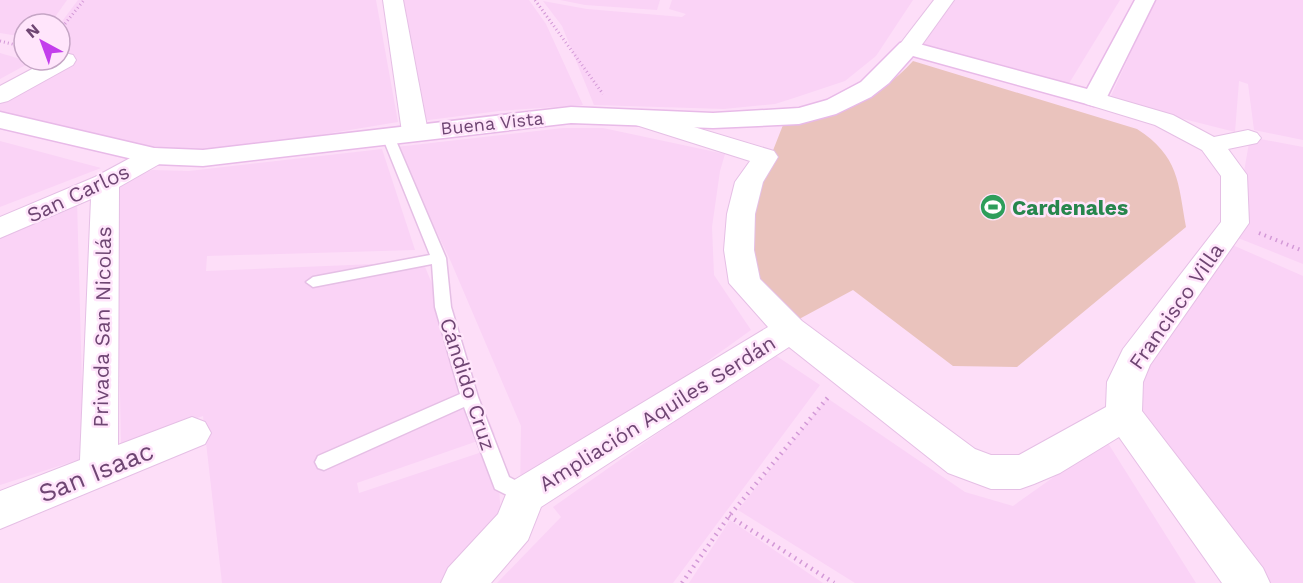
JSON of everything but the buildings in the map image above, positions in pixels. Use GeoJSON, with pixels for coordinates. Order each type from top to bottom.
{"type":"FeatureCollection","features":[{"type":"Feature","properties":{"kind":"street"},"geometry":{"type":"LineString","coordinates":[[393,0],[415,132]]}},
{"type":"Feature","properties":{"kind":"street","name":"Buena Vista"},"geometry":{"type":"LineString","coordinates":[[0,120],[154,156],[203,158],[571,115],[632,118],[800,116],[840,104],[872,85],[908,48],[944,0]]}},
{"type":"Feature","properties":{"kind":"street"},"geometry":{"type":"LineString","coordinates":[[1094,99],[1145,0]]}},
{"type":"Feature","properties":{"kind":"street"},"geometry":{"type":"LineString","coordinates":[[908,48],[1164,120],[1211,145],[1248,138]]}},
{"type":"Feature","properties":{"kind":"street"},"geometry":{"type":"LineString","coordinates":[[0,96],[43,72]]}},
{"type":"Feature","properties":{"kind":"street"},"geometry":{"type":"LineString","coordinates":[[632,118],[765,157],[749,182],[741,214],[739,250],[745,283],[790,330],[847,375],[962,461],[991,472],[1020,472],[1035,466],[1124,415],[1248,583]]}},
{"type":"Feature","properties":{"kind":"street","name":"Francisco Villa"},"geometry":{"type":"LineString","coordinates":[[1124,415],[1125,382],[1135,359],[1235,223],[1234,175],[1211,145]]}},
{"type":"Feature","properties":{"kind":"street","name":"San Carlos"},"geometry":{"type":"LineString","coordinates":[[0,228],[105,183],[154,156]]}},
{"type":"Feature","properties":{"kind":"street","name":"Privada San Nicolás"},"geometry":{"type":"LineString","coordinates":[[99,470],[105,183]]}},
{"type":"Feature","properties":{"kind":"street","name":"Ampliación Aquiles Serdán"},"geometry":{"type":"LineString","coordinates":[[464,583],[514,526],[525,495],[790,330]]}},
{"type":"Feature","properties":{"kind":"street","name":"San Isaac"},"geometry":{"type":"LineString","coordinates":[[0,510],[192,433]]}},
{"type":"Feature","properties":{"kind":"lane","name":"Cándido Cruz"},"geometry":{"type":"LineString","coordinates":[[388,136],[439,258],[443,307],[469,397],[502,483],[525,495]]}},
{"type":"Feature","properties":{"kind":"lane"},"geometry":{"type":"LineString","coordinates":[[313,282],[439,258]]}},
{"type":"Feature","properties":{"kind":"lane"},"geometry":{"type":"LineString","coordinates":[[324,462],[469,397]]}},
{"type":"Feature","properties":{"kind":"path"},"geometry":{"type":"LineString","coordinates":[[72,15],[84,0]]}},
{"type":"Feature","properties":{"kind":"path"},"geometry":{"type":"LineString","coordinates":[[535,0],[632,118]]}},
{"type":"Feature","properties":{"kind":"path"},"geometry":{"type":"LineString","coordinates":[[1235,223],[1303,250]]}},
{"type":"Feature","properties":{"kind":"path"},"geometry":{"type":"LineString","coordinates":[[682,583],[729,516],[847,375]]}},
{"type":"Feature","properties":{"kind":"path"},"geometry":{"type":"LineString","coordinates":[[729,516],[834,583]]}},
{"type":"Feature","properties":{"kind":"shaded area"},"geometry":{"type":"Polygon","coordinates":[[[0,0],[67,0],[58,12],[12,12],[12,35],[0,33],[0,0]]]}},
{"type":"Feature","properties":{"kind":"shaded area"},"geometry":{"type":"Polygon","coordinates":[[[78,0],[376,0],[398,122],[259,145],[167,152],[0,112],[0,92],[38,72],[72,72],[72,12],[69,12],[78,0]]]}},
{"type":"Feature","properties":{"kind":"shaded area"},"geometry":{"type":"Polygon","coordinates":[[[398,0],[529,0],[546,24],[583,105],[499,111],[421,121],[398,0]]]}},
{"type":"Feature","properties":{"kind":"shaded area"},"geometry":{"type":"Polygon","coordinates":[[[560,0],[660,0],[657,10],[585,5],[560,0]]]}},
{"type":"Feature","properties":{"kind":"shaded area"},"geometry":{"type":"Polygon","coordinates":[[[672,0],[913,0],[876,56],[845,81],[794,98],[775,104],[724,109],[594,105],[562,26],[543,1],[587,9],[682,17],[686,14],[669,9],[672,0]]]}},
{"type":"Feature","properties":{"kind":"shaded area"},"geometry":{"type":"Polygon","coordinates":[[[943,0],[1120,0],[1065,90],[918,46],[943,0]]]}},
{"type":"Feature","properties":{"kind":"shaded area"},"geometry":{"type":"Polygon","coordinates":[[[1155,0],[1303,0],[1303,140],[1254,130],[1248,84],[1239,81],[1235,132],[1109,100],[1155,0]]]}},
{"type":"Feature","properties":{"kind":"shaded area"},"geometry":{"type":"Polygon","coordinates":[[[0,53],[12,56],[13,72],[0,79],[0,53]]]}},
{"type":"Feature","properties":{"kind":"shaded area","name":"Cardenales"},"geometry":{"type":"Polygon","coordinates":[[[913,61],[1137,129],[1161,149],[1174,171],[1186,227],[1017,367],[953,366],[853,290],[790,324],[754,286],[743,227],[783,125],[854,104],[885,86],[913,61]]]}},
{"type":"Feature","properties":{"kind":"shaded area"},"geometry":{"type":"Polygon","coordinates":[[[563,128],[603,128],[725,154],[720,171],[712,227],[714,275],[751,330],[520,496],[521,426],[451,262],[396,147],[563,128]]]}},
{"type":"Feature","properties":{"kind":"shaded area"},"geometry":{"type":"Polygon","coordinates":[[[1250,137],[1303,147],[1303,264],[1233,236],[1250,137]]]}},
{"type":"Feature","properties":{"kind":"shaded area"},"geometry":{"type":"Polygon","coordinates":[[[0,141],[101,168],[0,207],[0,141]]]}},
{"type":"Feature","properties":{"kind":"shaded area"},"geometry":{"type":"Polygon","coordinates":[[[382,149],[415,250],[207,256],[206,271],[423,262],[495,435],[357,483],[359,493],[497,447],[501,521],[441,583],[222,583],[203,416],[121,445],[116,184],[152,170],[189,171],[382,149]]]}},
{"type":"Feature","properties":{"kind":"shaded area"},"geometry":{"type":"Polygon","coordinates":[[[77,200],[84,458],[0,485],[0,231],[77,200]]]}},
{"type":"Feature","properties":{"kind":"shaded area"},"geometry":{"type":"Polygon","coordinates":[[[1228,243],[1303,276],[1303,583],[1249,583],[1126,396],[1228,243]]]}},
{"type":"Feature","properties":{"kind":"shaded area"},"geometry":{"type":"Polygon","coordinates":[[[772,353],[820,385],[673,583],[497,583],[561,517],[553,507],[772,353]]]}},
{"type":"Feature","properties":{"kind":"shaded area"},"geometry":{"type":"Polygon","coordinates":[[[827,398],[965,492],[1013,506],[1106,440],[1196,583],[855,583],[738,510],[827,398]]]}},
{"type":"Feature","properties":{"kind":"shaded area"},"geometry":{"type":"Polygon","coordinates":[[[730,520],[823,583],[689,583],[730,520]]]}},
{"type":"Feature","properties":{"kind":"place","name":"Cardenales"},"geometry":{"type":"Point","coordinates":[993,207]}}]}
